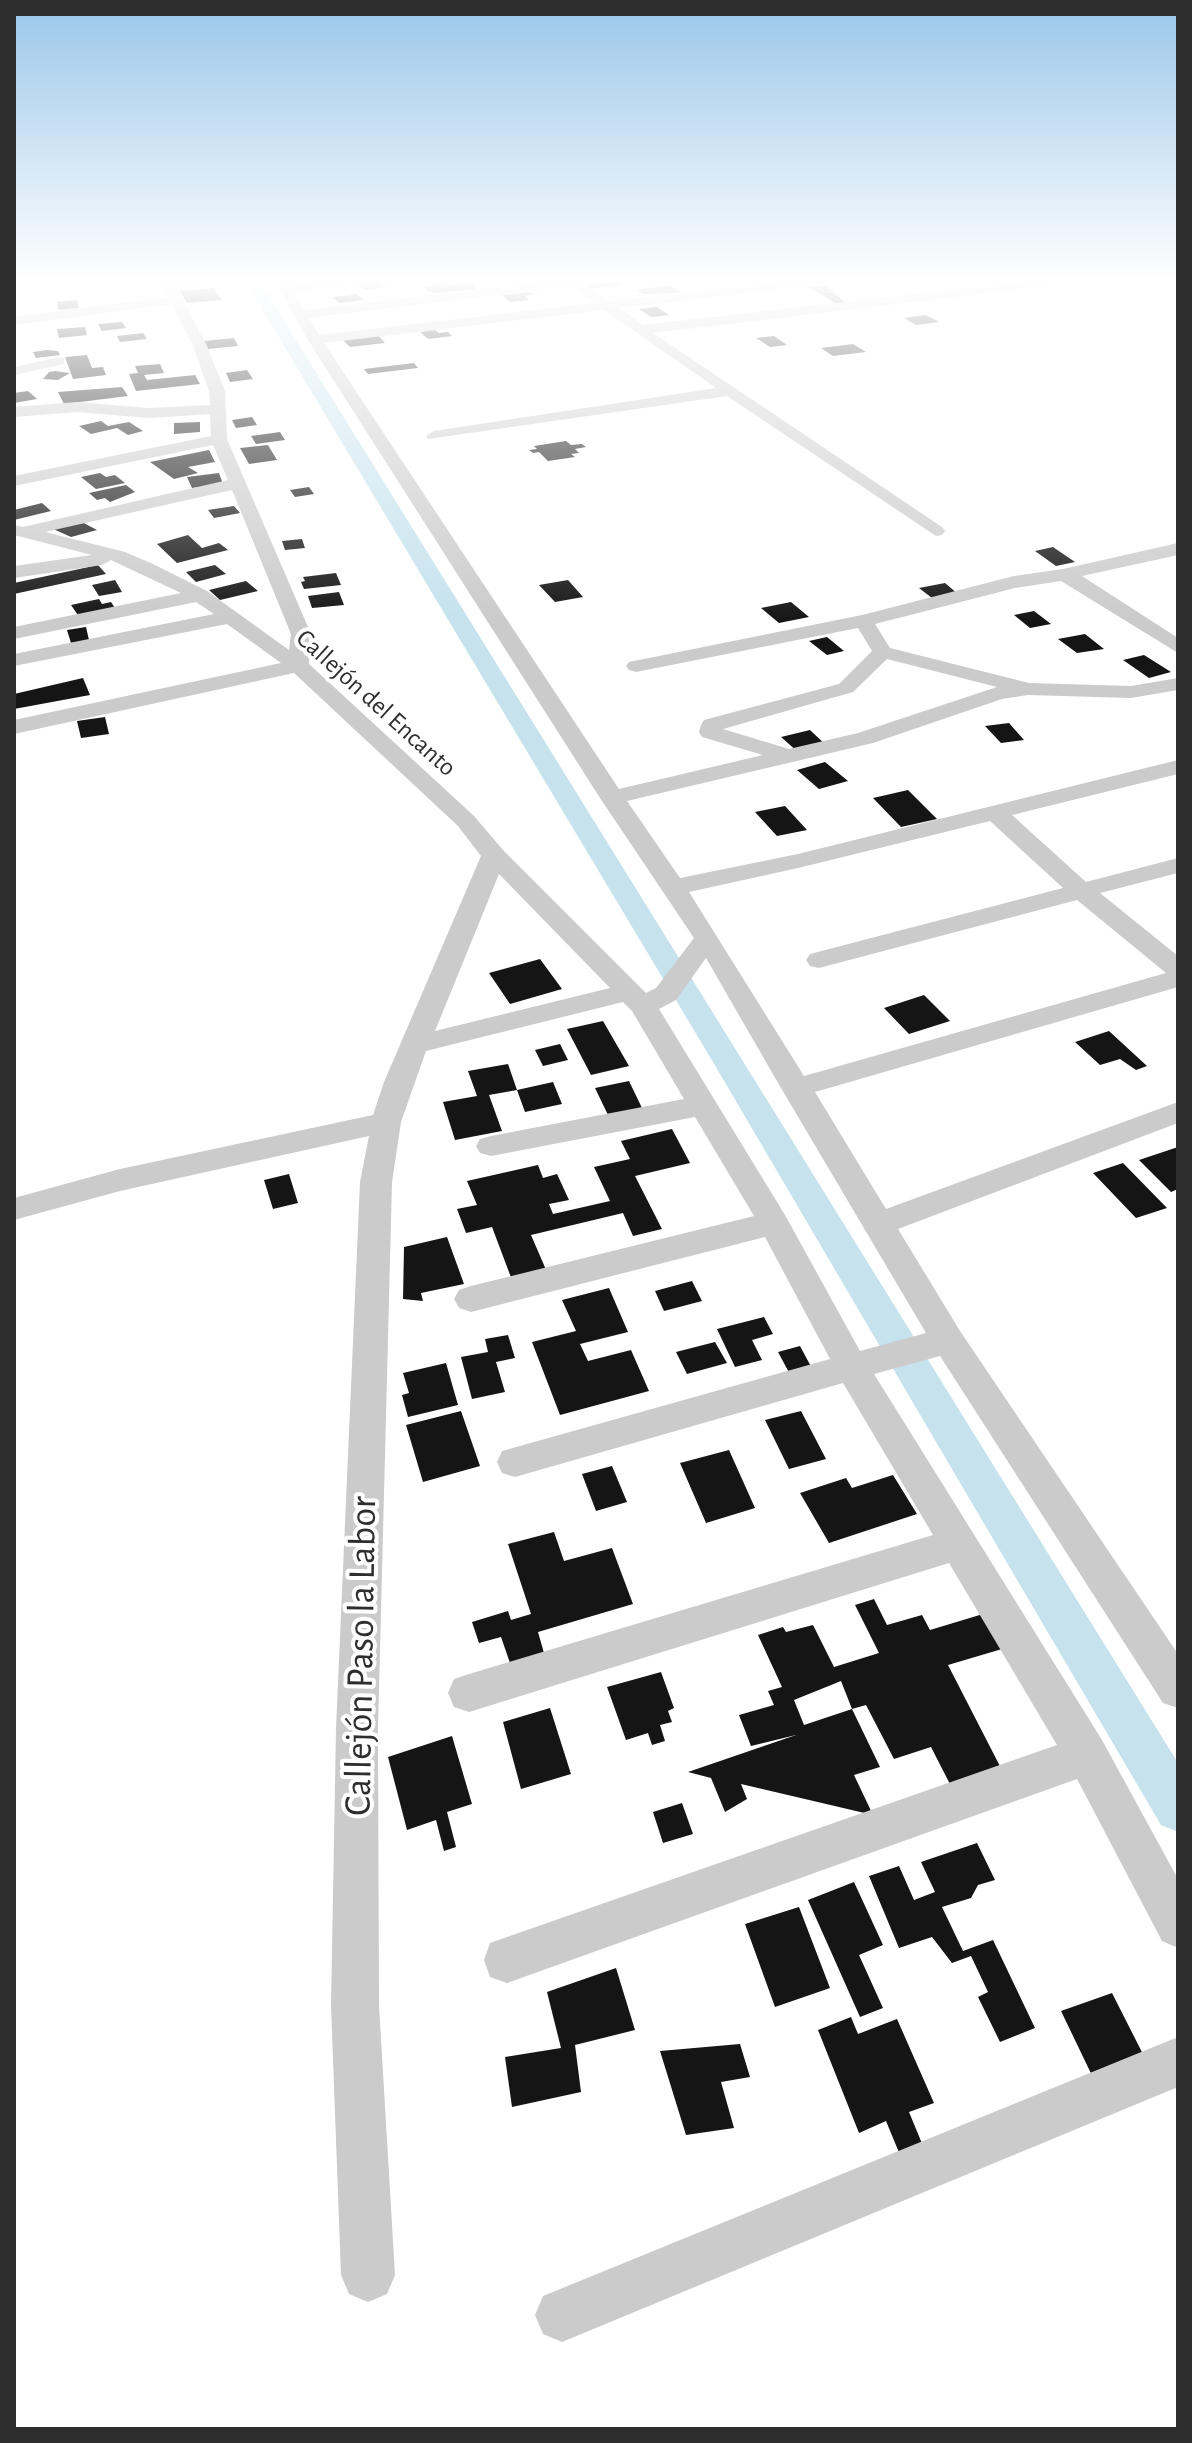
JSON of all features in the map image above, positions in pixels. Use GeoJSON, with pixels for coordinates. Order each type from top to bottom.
{"type":"FeatureCollection","features":[{"type":"Feature","properties":{"kind":"street"},"geometry":{"type":"LineString","coordinates":[[14,727],[298,666],[301,634],[219,439],[217,393]]}},
{"type":"Feature","properties":{"kind":"street"},"geometry":{"type":"LineString","coordinates":[[349,393],[612,798],[675,887],[702,946],[796,1088],[878,1224],[940,1343],[1178,1689]]}},
{"type":"Feature","properties":{"kind":"street"},"geometry":{"type":"LineString","coordinates":[[434,436],[716,393]]}},
{"type":"Feature","properties":{"kind":"street"},"geometry":{"type":"LineString","coordinates":[[732,393],[936,531]]}},
{"type":"Feature","properties":{"kind":"street"},"geometry":{"type":"LineString","coordinates":[[14,412],[77,407],[149,413],[218,409]]}},
{"type":"Feature","properties":{"kind":"street"},"geometry":{"type":"LineString","coordinates":[[14,412],[30,424],[26,431]]}},
{"type":"Feature","properties":{"kind":"street"},"geometry":{"type":"LineString","coordinates":[[14,481],[219,439]]}},
{"type":"Feature","properties":{"kind":"street"},"geometry":{"type":"LineString","coordinates":[[21,535],[238,483]]}},
{"type":"Feature","properties":{"kind":"street","name":"Callejón del Encanto"},"geometry":{"type":"LineString","coordinates":[[21,535],[118,556],[200,595],[298,666],[466,821],[494,855],[647,997],[703,1105],[774,1223],[866,1364],[960,1543],[1087,1755],[1178,1925]]}},
{"type":"Feature","properties":{"kind":"street"},"geometry":{"type":"LineString","coordinates":[[636,666],[863,621],[1014,582],[1063,575],[1178,549]]}},
{"type":"Feature","properties":{"kind":"street"},"geometry":{"type":"LineString","coordinates":[[14,572],[118,556]]}},
{"type":"Feature","properties":{"kind":"street"},"geometry":{"type":"LineString","coordinates":[[1063,575],[1085,585],[1178,647]]}},
{"type":"Feature","properties":{"kind":"street"},"geometry":{"type":"LineString","coordinates":[[14,633],[200,595]]}},
{"type":"Feature","properties":{"kind":"street"},"geometry":{"type":"LineString","coordinates":[[14,660],[230,617]]}},
{"type":"Feature","properties":{"kind":"street"},"geometry":{"type":"LineString","coordinates":[[863,621],[883,652],[1028,689]]}},
{"type":"Feature","properties":{"kind":"street"},"geometry":{"type":"LineString","coordinates":[[788,756],[710,732],[712,725],[846,688],[883,652]]}},
{"type":"Feature","properties":{"kind":"street"},"geometry":{"type":"LineString","coordinates":[[612,798],[865,738],[999,693],[1028,689],[1107,692],[1178,684]]}},
{"type":"Feature","properties":{"kind":"street"},"geometry":{"type":"LineString","coordinates":[[675,887],[996,813],[1178,767]]}},
{"type":"Feature","properties":{"kind":"street"},"geometry":{"type":"LineString","coordinates":[[996,813],[1083,892],[1178,969]]}},
{"type":"Feature","properties":{"kind":"street","name":"Callejón Paso la Labor"},"geometry":{"type":"LineString","coordinates":[[368,2275],[355,2005],[357,1728],[376,1182],[386,1122],[399,1082],[494,855]]}},
{"type":"Feature","properties":{"kind":"street"},"geometry":{"type":"LineString","coordinates":[[819,960],[1178,865]]}},
{"type":"Feature","properties":{"kind":"street"},"geometry":{"type":"LineString","coordinates":[[417,1044],[647,997],[702,946]]}},
{"type":"Feature","properties":{"kind":"street"},"geometry":{"type":"LineString","coordinates":[[796,1088],[1178,978]]}},
{"type":"Feature","properties":{"kind":"street"},"geometry":{"type":"LineString","coordinates":[[491,1146],[703,1105]]}},
{"type":"Feature","properties":{"kind":"street"},"geometry":{"type":"LineString","coordinates":[[878,1224],[1178,1112]]}},
{"type":"Feature","properties":{"kind":"street"},"geometry":{"type":"LineString","coordinates":[[14,1209],[120,1180],[386,1122]]}},
{"type":"Feature","properties":{"kind":"street"},"geometry":{"type":"LineString","coordinates":[[471,1299],[774,1223]]}},
{"type":"Feature","properties":{"kind":"street"},"geometry":{"type":"LineString","coordinates":[[515,1462],[940,1343]]}},
{"type":"Feature","properties":{"kind":"street"},"geometry":{"type":"LineString","coordinates":[[469,1693],[960,1543]]}},
{"type":"Feature","properties":{"kind":"street"},"geometry":{"type":"LineString","coordinates":[[507,1960],[1087,1755]]}},
{"type":"Feature","properties":{"kind":"street"},"geometry":{"type":"LineString","coordinates":[[562,2315],[1178,2062]]}},
{"type":"Feature","properties":{"kind":"building"},"geometry":{"type":"Polygon","coordinates":[[[14,393],[30,393],[37,399],[14,403],[14,393]]]}},
{"type":"Feature","properties":{"kind":"building"},"geometry":{"type":"Polygon","coordinates":[[[59,393],[126,393],[128,396],[64,404],[59,393]]]}},
{"type":"Feature","properties":{"kind":"building"},"geometry":{"type":"Polygon","coordinates":[[[252,417],[257,425],[236,428],[232,420],[252,417]]]}},
{"type":"Feature","properties":{"kind":"building"},"geometry":{"type":"Polygon","coordinates":[[[101,421],[108,426],[129,422],[143,431],[128,435],[117,428],[91,434],[79,426],[101,421]]]}},
{"type":"Feature","properties":{"kind":"building"},"geometry":{"type":"Polygon","coordinates":[[[200,422],[200,432],[174,434],[174,423],[200,422]]]}},
{"type":"Feature","properties":{"kind":"building"},"geometry":{"type":"Polygon","coordinates":[[[280,432],[285,440],[256,444],[251,436],[280,432]]]}},
{"type":"Feature","properties":{"kind":"building"},"geometry":{"type":"Polygon","coordinates":[[[566,441],[586,447],[575,449],[579,453],[571,454],[575,457],[548,461],[539,452],[529,450],[537,449],[534,446],[566,441]]]}},
{"type":"Feature","properties":{"kind":"building"},"geometry":{"type":"Polygon","coordinates":[[[268,445],[277,460],[249,464],[240,448],[268,445]]]}},
{"type":"Feature","properties":{"kind":"building"},"geometry":{"type":"Polygon","coordinates":[[[209,450],[215,462],[188,467],[198,473],[174,479],[150,462],[209,450]]]}},
{"type":"Feature","properties":{"kind":"building"},"geometry":{"type":"Polygon","coordinates":[[[100,473],[106,477],[115,475],[125,483],[96,489],[81,477],[100,473]]]}},
{"type":"Feature","properties":{"kind":"building"},"geometry":{"type":"Polygon","coordinates":[[[219,473],[223,484],[192,488],[187,477],[219,473]]]}},
{"type":"Feature","properties":{"kind":"building"},"geometry":{"type":"Polygon","coordinates":[[[126,485],[135,492],[110,502],[105,498],[97,500],[89,493],[126,485]]]}},
{"type":"Feature","properties":{"kind":"building"},"geometry":{"type":"Polygon","coordinates":[[[309,487],[314,494],[295,497],[290,490],[309,487]]]}},
{"type":"Feature","properties":{"kind":"building"},"geometry":{"type":"Polygon","coordinates":[[[42,503],[51,511],[14,520],[14,510],[42,503]]]}},
{"type":"Feature","properties":{"kind":"building"},"geometry":{"type":"Polygon","coordinates":[[[234,506],[240,513],[214,518],[208,510],[234,506]]]}},
{"type":"Feature","properties":{"kind":"building"},"geometry":{"type":"Polygon","coordinates":[[[80,521],[97,530],[71,537],[51,528],[80,521]]]}},
{"type":"Feature","properties":{"kind":"building"},"geometry":{"type":"Polygon","coordinates":[[[188,535],[202,548],[219,543],[228,550],[177,563],[157,544],[188,535]]]}},
{"type":"Feature","properties":{"kind":"building"},"geometry":{"type":"Polygon","coordinates":[[[302,539],[305,548],[285,550],[282,541],[302,539]]]}},
{"type":"Feature","properties":{"kind":"building"},"geometry":{"type":"Polygon","coordinates":[[[1053,547],[1075,562],[1056,566],[1035,551],[1053,547]]]}},
{"type":"Feature","properties":{"kind":"building"},"geometry":{"type":"Polygon","coordinates":[[[98,565],[106,574],[14,594],[14,583],[98,565]]]}},
{"type":"Feature","properties":{"kind":"building"},"geometry":{"type":"Polygon","coordinates":[[[215,565],[226,574],[196,582],[186,572],[215,565]]]}},
{"type":"Feature","properties":{"kind":"building"},"geometry":{"type":"Polygon","coordinates":[[[336,573],[341,585],[304,589],[301,582],[305,581],[303,577],[336,573]]]}},
{"type":"Feature","properties":{"kind":"building"},"geometry":{"type":"Polygon","coordinates":[[[115,580],[122,592],[99,596],[92,585],[115,580]]]}},
{"type":"Feature","properties":{"kind":"building"},"geometry":{"type":"Polygon","coordinates":[[[568,580],[583,597],[555,602],[539,585],[568,580]]]}},
{"type":"Feature","properties":{"kind":"building"},"geometry":{"type":"Polygon","coordinates":[[[246,581],[258,591],[220,600],[209,590],[246,581]]]}},
{"type":"Feature","properties":{"kind":"building"},"geometry":{"type":"Polygon","coordinates":[[[945,583],[958,594],[932,598],[919,588],[945,583]]]}},
{"type":"Feature","properties":{"kind":"building"},"geometry":{"type":"Polygon","coordinates":[[[339,592],[344,605],[312,608],[308,596],[339,592]]]}},
{"type":"Feature","properties":{"kind":"building"},"geometry":{"type":"Polygon","coordinates":[[[99,599],[102,604],[111,602],[117,611],[80,618],[71,605],[99,599]]]}},
{"type":"Feature","properties":{"kind":"building"},"geometry":{"type":"Polygon","coordinates":[[[791,602],[809,617],[779,623],[761,608],[791,602]]]}},
{"type":"Feature","properties":{"kind":"building"},"geometry":{"type":"Polygon","coordinates":[[[1034,611],[1051,624],[1030,628],[1014,615],[1034,611]]]}},
{"type":"Feature","properties":{"kind":"building"},"geometry":{"type":"Polygon","coordinates":[[[86,627],[89,640],[71,643],[67,630],[86,627]]]}},
{"type":"Feature","properties":{"kind":"building"},"geometry":{"type":"Polygon","coordinates":[[[1085,634],[1104,649],[1077,653],[1058,639],[1085,634]]]}},
{"type":"Feature","properties":{"kind":"building"},"geometry":{"type":"Polygon","coordinates":[[[827,637],[844,651],[827,655],[809,641],[827,637]]]}},
{"type":"Feature","properties":{"kind":"building"},"geometry":{"type":"Polygon","coordinates":[[[1144,655],[1171,672],[1149,678],[1123,660],[1144,655]]]}},
{"type":"Feature","properties":{"kind":"building"},"geometry":{"type":"Polygon","coordinates":[[[83,678],[90,695],[14,709],[14,694],[83,678]]]}},
{"type":"Feature","properties":{"kind":"building"},"geometry":{"type":"Polygon","coordinates":[[[105,717],[109,734],[81,738],[77,721],[105,717]]]}},
{"type":"Feature","properties":{"kind":"building"},"geometry":{"type":"Polygon","coordinates":[[[1009,723],[1024,740],[1001,743],[985,726],[1009,723]]]}},
{"type":"Feature","properties":{"kind":"building"},"geometry":{"type":"Polygon","coordinates":[[[810,730],[827,746],[798,752],[781,737],[810,730]]]}},
{"type":"Feature","properties":{"kind":"building"},"geometry":{"type":"Polygon","coordinates":[[[825,762],[848,781],[819,789],[797,770],[825,762]]]}},
{"type":"Feature","properties":{"kind":"building"},"geometry":{"type":"Polygon","coordinates":[[[908,790],[937,819],[901,827],[873,798],[908,790]]]}},
{"type":"Feature","properties":{"kind":"building"},"geometry":{"type":"Polygon","coordinates":[[[785,806],[807,830],[777,836],[755,812],[785,806]]]}},
{"type":"Feature","properties":{"kind":"building"},"geometry":{"type":"Polygon","coordinates":[[[540,959],[562,989],[510,1004],[489,973],[540,959]]]}},
{"type":"Feature","properties":{"kind":"building"},"geometry":{"type":"Polygon","coordinates":[[[924,995],[950,1021],[909,1034],[884,1008],[924,995]]]}},
{"type":"Feature","properties":{"kind":"building"},"geometry":{"type":"Polygon","coordinates":[[[603,1021],[629,1066],[591,1075],[567,1029],[603,1021]]]}},
{"type":"Feature","properties":{"kind":"building"},"geometry":{"type":"Polygon","coordinates":[[[1109,1031],[1147,1066],[1136,1070],[1120,1059],[1100,1065],[1075,1042],[1109,1031]]]}},
{"type":"Feature","properties":{"kind":"building"},"geometry":{"type":"Polygon","coordinates":[[[560,1044],[568,1060],[543,1066],[535,1050],[560,1044]]]}},
{"type":"Feature","properties":{"kind":"building"},"geometry":{"type":"Polygon","coordinates":[[[508,1064],[517,1090],[489,1095],[502,1131],[455,1140],[443,1102],[477,1096],[468,1071],[508,1064]]]}},
{"type":"Feature","properties":{"kind":"building"},"geometry":{"type":"Polygon","coordinates":[[[629,1081],[642,1108],[608,1115],[595,1088],[629,1081]]]}},
{"type":"Feature","properties":{"kind":"building"},"geometry":{"type":"Polygon","coordinates":[[[553,1082],[562,1104],[525,1112],[517,1090],[553,1082]]]}},
{"type":"Feature","properties":{"kind":"building"},"geometry":{"type":"Polygon","coordinates":[[[672,1129],[690,1163],[635,1176],[662,1229],[633,1236],[623,1213],[531,1235],[550,1279],[515,1288],[492,1227],[466,1233],[457,1209],[477,1205],[467,1181],[538,1165],[543,1178],[557,1174],[569,1200],[549,1204],[553,1214],[610,1201],[594,1167],[630,1159],[621,1141],[672,1129]]]}},
{"type":"Feature","properties":{"kind":"building"},"geometry":{"type":"Polygon","coordinates":[[[1178,1147],[1178,1189],[1171,1192],[1139,1160],[1178,1147]]]}},
{"type":"Feature","properties":{"kind":"building"},"geometry":{"type":"Polygon","coordinates":[[[1123,1163],[1167,1208],[1136,1218],[1093,1173],[1123,1163]]]}},
{"type":"Feature","properties":{"kind":"building"},"geometry":{"type":"Polygon","coordinates":[[[289,1174],[298,1203],[273,1209],[264,1180],[289,1174]]]}},
{"type":"Feature","properties":{"kind":"building"},"geometry":{"type":"Polygon","coordinates":[[[447,1237],[464,1284],[421,1293],[423,1301],[403,1299],[404,1247],[447,1237]]]}},
{"type":"Feature","properties":{"kind":"building"},"geometry":{"type":"Polygon","coordinates":[[[692,1281],[702,1301],[664,1311],[655,1291],[692,1281]]]}},
{"type":"Feature","properties":{"kind":"building"},"geometry":{"type":"Polygon","coordinates":[[[609,1288],[628,1332],[580,1344],[588,1361],[631,1350],[649,1391],[560,1415],[532,1342],[576,1331],[562,1300],[609,1288]]]}},
{"type":"Feature","properties":{"kind":"building"},"geometry":{"type":"Polygon","coordinates":[[[764,1317],[773,1334],[752,1340],[762,1360],[735,1367],[717,1329],[764,1317]]]}},
{"type":"Feature","properties":{"kind":"building"},"geometry":{"type":"Polygon","coordinates":[[[508,1335],[515,1358],[496,1362],[505,1392],[472,1399],[461,1357],[488,1352],[485,1339],[508,1335]]]}},
{"type":"Feature","properties":{"kind":"building"},"geometry":{"type":"Polygon","coordinates":[[[715,1342],[727,1363],[687,1374],[676,1352],[715,1342]]]}},
{"type":"Feature","properties":{"kind":"building"},"geometry":{"type":"Polygon","coordinates":[[[800,1346],[815,1374],[793,1380],[778,1352],[800,1346]]]}},
{"type":"Feature","properties":{"kind":"building"},"geometry":{"type":"Polygon","coordinates":[[[446,1363],[458,1405],[408,1417],[402,1395],[409,1393],[403,1373],[446,1363]]]}},
{"type":"Feature","properties":{"kind":"building"},"geometry":{"type":"Polygon","coordinates":[[[461,1411],[480,1466],[423,1482],[406,1425],[461,1411]]]}},
{"type":"Feature","properties":{"kind":"building"},"geometry":{"type":"Polygon","coordinates":[[[801,1411],[826,1459],[789,1469],[765,1420],[801,1411]]]}},
{"type":"Feature","properties":{"kind":"building"},"geometry":{"type":"Polygon","coordinates":[[[729,1450],[755,1508],[706,1523],[680,1463],[729,1450]]]}},
{"type":"Feature","properties":{"kind":"building"},"geometry":{"type":"Polygon","coordinates":[[[612,1466],[627,1502],[596,1511],[582,1474],[612,1466]]]}},
{"type":"Feature","properties":{"kind":"building"},"geometry":{"type":"Polygon","coordinates":[[[893,1475],[917,1514],[829,1543],[800,1493],[846,1478],[852,1488],[893,1475]]]}},
{"type":"Feature","properties":{"kind":"building"},"geometry":{"type":"Polygon","coordinates":[[[554,1532],[564,1561],[612,1548],[633,1604],[538,1632],[544,1653],[510,1663],[501,1637],[479,1643],[472,1622],[508,1611],[511,1620],[531,1614],[508,1544],[554,1532]]]}},
{"type":"Feature","properties":{"kind":"building"},"geometry":{"type":"Polygon","coordinates":[[[874,1599],[887,1625],[922,1615],[930,1630],[983,1614],[1002,1649],[948,1665],[1004,1774],[954,1792],[931,1747],[894,1759],[866,1705],[852,1709],[880,1767],[854,1775],[873,1815],[741,1784],[747,1799],[725,1812],[711,1778],[688,1772],[796,1735],[751,1746],[739,1715],[774,1705],[768,1691],[782,1687],[758,1635],[783,1627],[786,1632],[813,1625],[834,1667],[879,1653],[855,1605],[874,1599]],[[841,1681],[794,1700],[804,1725],[852,1709],[841,1681]]]}},
{"type":"Feature","properties":{"kind":"building"},"geometry":{"type":"Polygon","coordinates":[[[661,1672],[674,1708],[668,1711],[672,1722],[660,1725],[665,1741],[652,1745],[648,1733],[626,1740],[607,1687],[661,1672]]]}},
{"type":"Feature","properties":{"kind":"building"},"geometry":{"type":"Polygon","coordinates":[[[550,1708],[571,1774],[521,1789],[503,1722],[550,1708]]]}},
{"type":"Feature","properties":{"kind":"building"},"geometry":{"type":"Polygon","coordinates":[[[452,1736],[472,1804],[447,1812],[456,1847],[444,1851],[436,1820],[407,1830],[388,1757],[452,1736]]]}},
{"type":"Feature","properties":{"kind":"building"},"geometry":{"type":"Polygon","coordinates":[[[682,1803],[693,1834],[663,1843],[653,1812],[682,1803]]]}},
{"type":"Feature","properties":{"kind":"building"},"geometry":{"type":"Polygon","coordinates":[[[977,1843],[995,1880],[978,1885],[971,1898],[942,1907],[963,1951],[993,1940],[1035,2028],[1000,2042],[978,1997],[988,1992],[971,1956],[952,1963],[932,1937],[899,1948],[869,1876],[899,1866],[914,1900],[935,1892],[921,1862],[977,1843]]]}},
{"type":"Feature","properties":{"kind":"building"},"geometry":{"type":"Polygon","coordinates":[[[854,1882],[883,1945],[859,1955],[883,2008],[860,2017],[808,1900],[854,1882]]]}},
{"type":"Feature","properties":{"kind":"building"},"geometry":{"type":"Polygon","coordinates":[[[799,1907],[830,1988],[775,2007],[745,1924],[799,1907]]]}},
{"type":"Feature","properties":{"kind":"building"},"geometry":{"type":"Polygon","coordinates":[[[616,1968],[635,2030],[575,2045],[581,2092],[512,2107],[505,2057],[561,2048],[547,1992],[616,1968]]]}},
{"type":"Feature","properties":{"kind":"building"},"geometry":{"type":"Polygon","coordinates":[[[1112,1993],[1150,2068],[1098,2088],[1061,2011],[1112,1993]]]}},
{"type":"Feature","properties":{"kind":"building"},"geometry":{"type":"Polygon","coordinates":[[[851,2017],[858,2034],[897,2019],[934,2103],[909,2112],[928,2158],[905,2167],[886,2121],[859,2133],[818,2030],[851,2017]]]}},
{"type":"Feature","properties":{"kind":"building"},"geometry":{"type":"Polygon","coordinates":[[[740,2044],[750,2077],[721,2082],[734,2128],[686,2135],[660,2051],[740,2044]]]}},
{"type":"Feature","properties":{"kind":"waterway"},"geometry":{"type":"LineString","coordinates":[[320,393],[729,1062],[1178,1808]]}}]}
